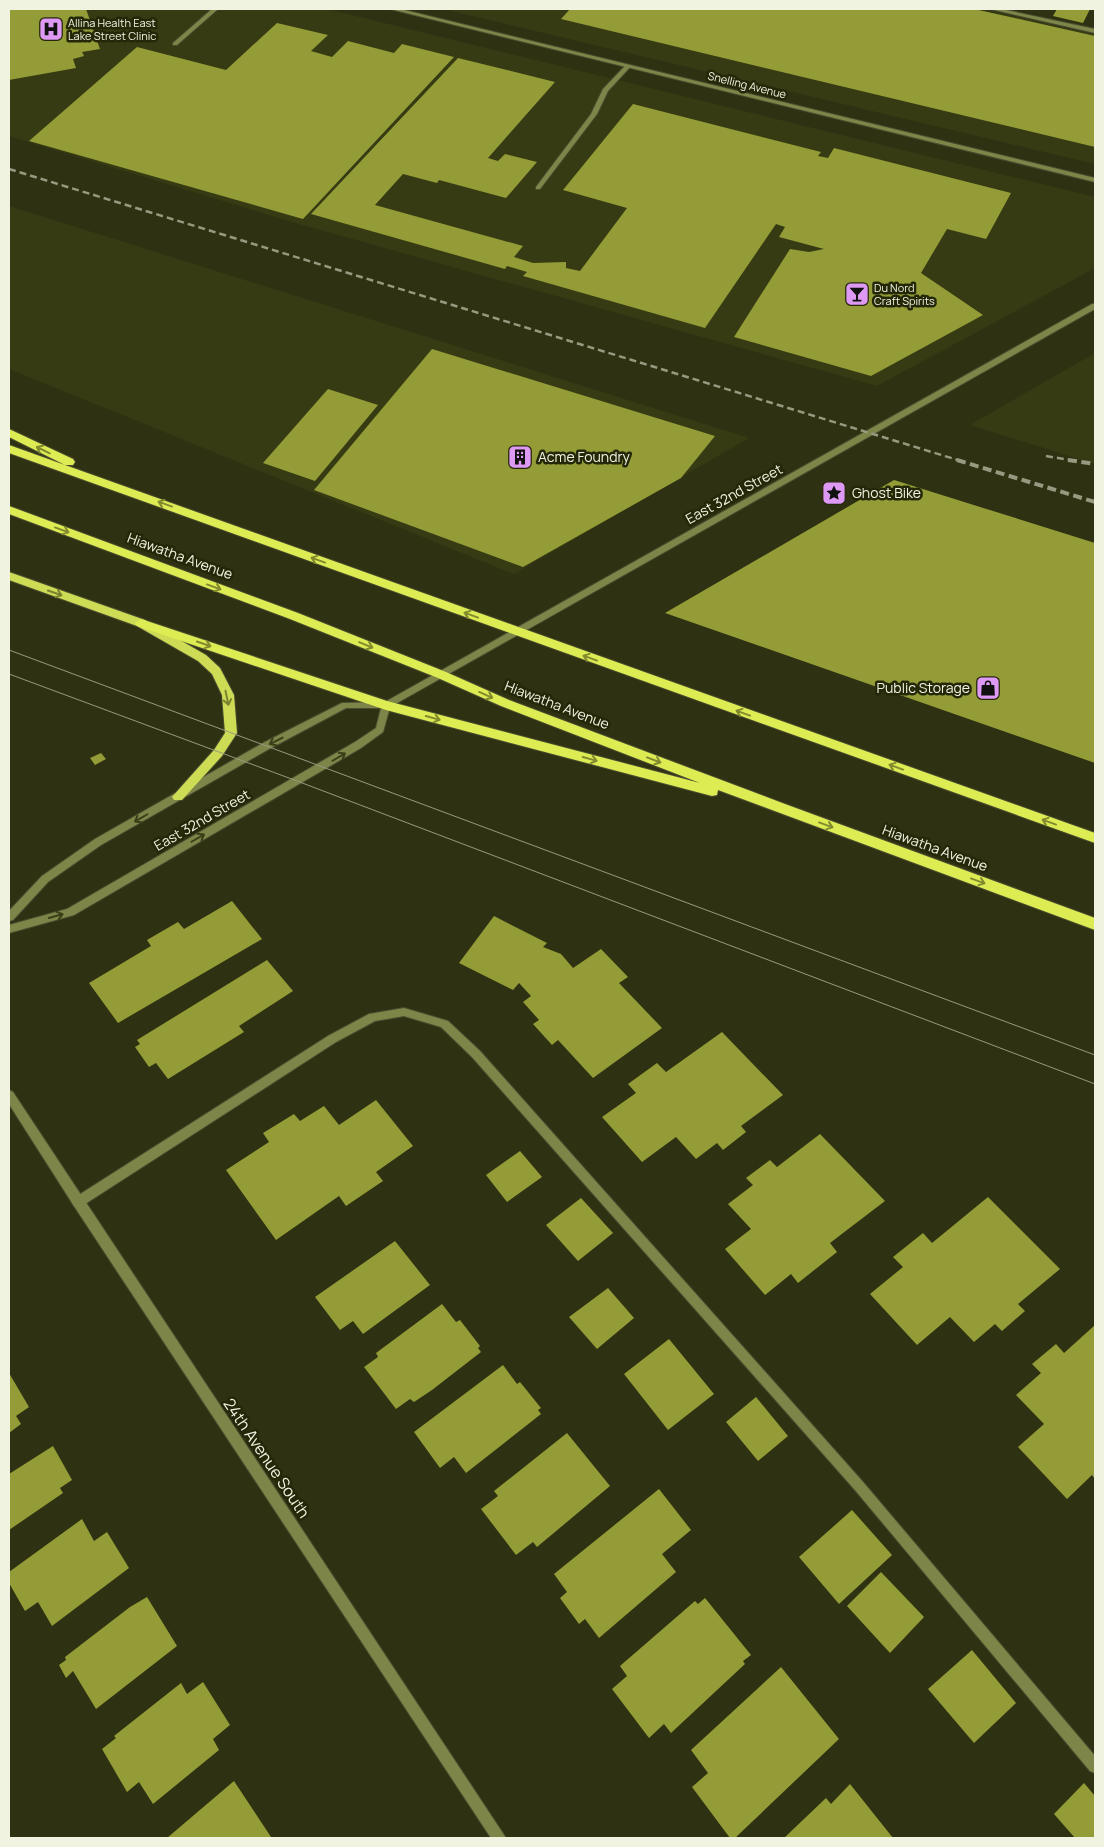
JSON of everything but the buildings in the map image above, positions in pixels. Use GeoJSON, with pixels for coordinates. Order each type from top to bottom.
{"type":"FeatureCollection","features":[{"type":"Feature","properties":{"kind":"highway"},"geometry":{"type":"LineString","coordinates":[[9,433],[135,493]]}},
{"type":"Feature","properties":{"kind":"highway"},"geometry":{"type":"LineString","coordinates":[[9,448],[1095,838]]}},
{"type":"Feature","properties":{"kind":"highway","name":"Hiawatha Avenue"},"geometry":{"type":"LineString","coordinates":[[9,510],[294,616],[442,675],[505,703],[780,808],[1095,924]]}},
{"type":"Feature","properties":{"kind":"highway"},"geometry":{"type":"LineString","coordinates":[[141,623],[386,705],[780,808]]}},
{"type":"Feature","properties":{"kind":"main road"},"geometry":{"type":"LineString","coordinates":[[9,576],[141,623],[202,658],[216,671],[228,695],[231,733],[218,753],[178,797]]}},
{"type":"Feature","properties":{"kind":"street"},"geometry":{"type":"LineString","coordinates":[[175,44],[215,9]]}},
{"type":"Feature","properties":{"kind":"street","name":"Snelling Avenue"},"geometry":{"type":"LineString","coordinates":[[393,9],[1095,180]]}},
{"type":"Feature","properties":{"kind":"street"},"geometry":{"type":"LineString","coordinates":[[994,9],[1095,31]]}},
{"type":"Feature","properties":{"kind":"street"},"geometry":{"type":"LineString","coordinates":[[538,188],[594,114],[606,90],[628,66]]}},
{"type":"Feature","properties":{"kind":"street","name":"East 32nd Street"},"geometry":{"type":"LineString","coordinates":[[9,916],[45,879],[98,842],[266,746],[345,705],[386,705],[1095,306]]}},
{"type":"Feature","properties":{"kind":"street","name":"East 32nd Street"},"geometry":{"type":"LineString","coordinates":[[9,929],[70,912],[358,745],[380,730],[386,705]]}},
{"type":"Feature","properties":{"kind":"street"},"geometry":{"type":"LineString","coordinates":[[78,1202],[332,1039],[373,1017],[404,1012],[444,1024],[476,1054],[859,1486],[1095,1766]]}},
{"type":"Feature","properties":{"kind":"street","name":"24th Avenue South"},"geometry":{"type":"LineString","coordinates":[[9,1095],[499,1838]]}},
{"type":"Feature","properties":{"kind":"shaded area"},"geometry":{"type":"Polygon","coordinates":[[[9,9],[327,9],[1095,197],[1095,268],[877,386],[299,224],[9,136],[9,9]]]}},
{"type":"Feature","properties":{"kind":"shaded area"},"geometry":{"type":"Polygon","coordinates":[[[443,9],[982,9],[1095,34],[1095,164],[443,9]]]}},
{"type":"Feature","properties":{"kind":"shaded area"},"geometry":{"type":"Polygon","coordinates":[[[9,206],[749,438],[514,574],[9,369],[9,206]]]}},
{"type":"Feature","properties":{"kind":"shaded area"},"geometry":{"type":"Polygon","coordinates":[[[1095,353],[1095,464],[970,425],[1095,353]]]}},
{"type":"Feature","properties":{"kind":"tram line"},"geometry":{"type":"LineString","coordinates":[[9,650],[1095,1055]]}},
{"type":"Feature","properties":{"kind":"tram line"},"geometry":{"type":"LineString","coordinates":[[9,674],[297,781],[1095,1084]]}},
{"type":"Feature","properties":{"kind":"railway"},"geometry":{"type":"LineString","coordinates":[[9,169],[961,461]]}},
{"type":"Feature","properties":{"kind":"railway"},"geometry":{"type":"LineString","coordinates":[[1046,456],[1076,461]]}},
{"type":"Feature","properties":{"kind":"railway"},"geometry":{"type":"LineString","coordinates":[[957,460],[1095,502]]}},
{"type":"Feature","properties":{"kind":"railway"},"geometry":{"type":"LineString","coordinates":[[1068,460],[1095,464]]}},
{"type":"Feature","properties":{"kind":"place","name":"Allina Health East Lake Street Clinic"},"geometry":{"type":"Point","coordinates":[51,29]}},
{"type":"Feature","properties":{"kind":"place","name":"Du Nord Craft Spirits"},"geometry":{"type":"Point","coordinates":[857,294]}},
{"type":"Feature","properties":{"kind":"place","name":"Acme Foundry"},"geometry":{"type":"Point","coordinates":[520,457]}},
{"type":"Feature","properties":{"kind":"place","name":"Ghost Bike"},"geometry":{"type":"Point","coordinates":[834,493]}},
{"type":"Feature","properties":{"kind":"place","name":"Public Storage"},"geometry":{"type":"Point","coordinates":[988,688]}}]}
